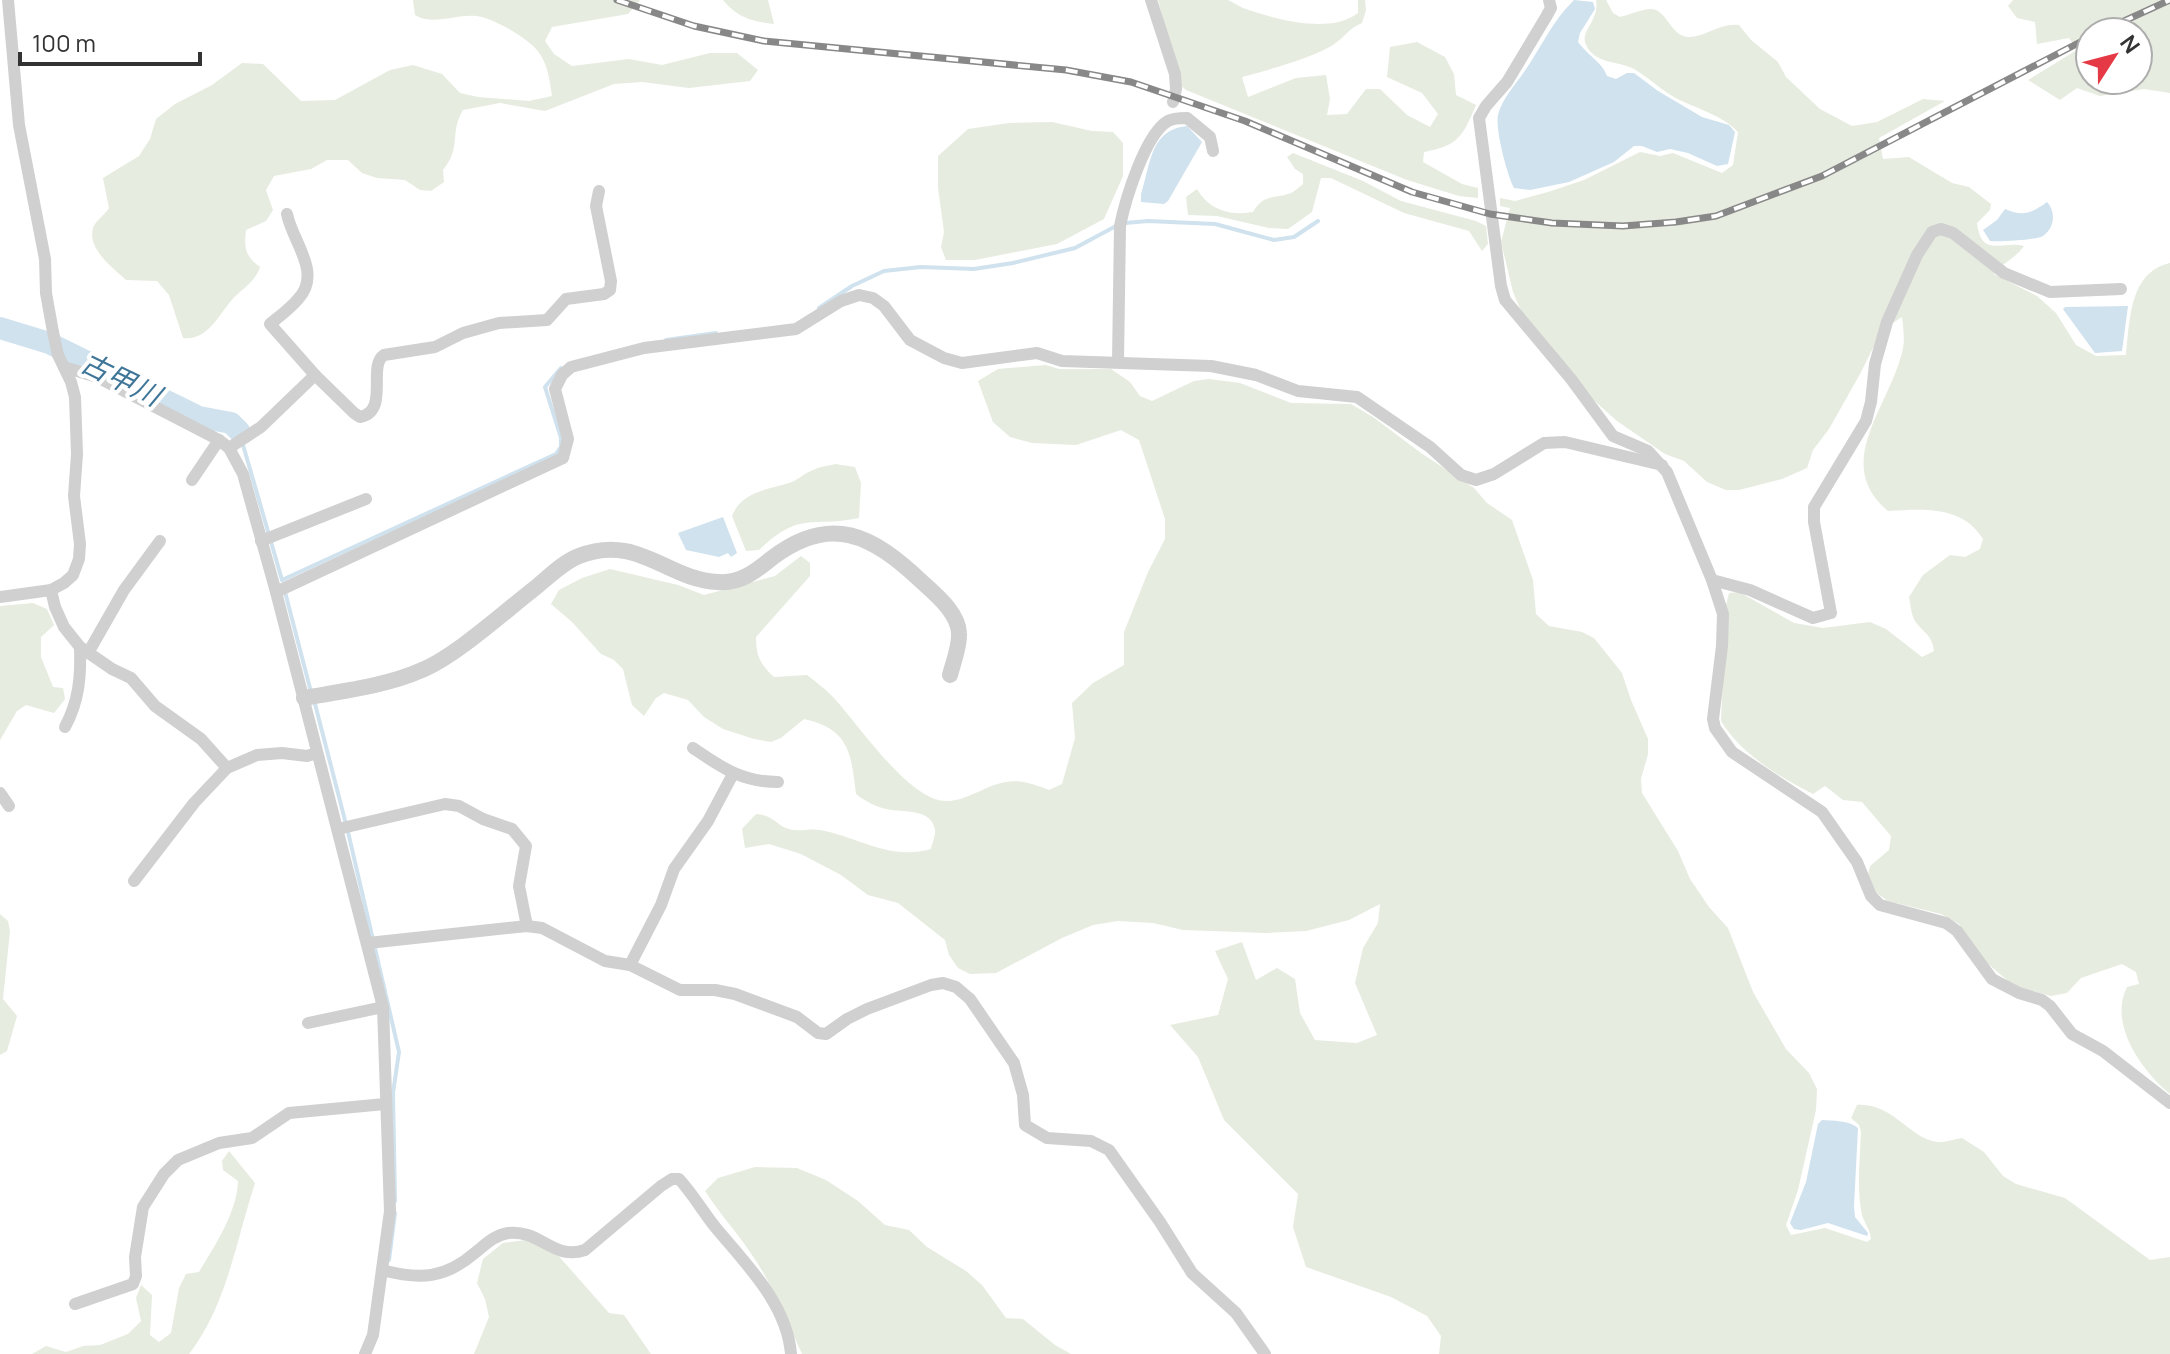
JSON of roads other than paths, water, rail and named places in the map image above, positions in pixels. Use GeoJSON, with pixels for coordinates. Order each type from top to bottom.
{"type":"FeatureCollection","features":[{"type":"Feature","properties":{"kind":"street"},"geometry":{"type":"LineString","coordinates":[[0,597],[51,590],[73,575],[79,559],[74,496],[77,454],[75,397],[58,355],[53,332],[45,259],[19,125],[8,0]]}},
{"type":"Feature","properties":{"kind":"street"},"geometry":{"type":"LineString","coordinates":[[1118,362],[1120,226],[1124,206],[1152,137],[1168,121],[1176,89],[1175,74],[1151,0]]}},
{"type":"Feature","properties":{"kind":"street"},"geometry":{"type":"LineString","coordinates":[[1549,0],[1551,8],[1546,17],[1507,82],[1479,118],[1501,286],[1505,300],[1571,379],[1613,436],[1648,451],[1662,465],[1679,498],[1723,614],[1713,719],[1715,728],[1732,752],[1822,812],[1857,862],[1871,896],[1880,905],[1946,923],[1957,931],[1992,979],[2019,993],[2042,1000],[2072,1034],[2103,1051],[2170,1103]]}},
{"type":"Feature","properties":{"kind":"street"},"geometry":{"type":"LineString","coordinates":[[1173,102],[1186,118],[1210,137],[1213,151]]}},
{"type":"Feature","properties":{"kind":"street"},"geometry":{"type":"LineString","coordinates":[[1168,121],[1186,118]]}},
{"type":"Feature","properties":{"kind":"street"},"geometry":{"type":"LineString","coordinates":[[287,214],[309,271],[300,298],[270,324],[315,375],[360,417],[366,416],[372,409],[378,386],[376,364],[384,355],[435,347],[463,333],[499,323],[547,320],[566,299],[604,294],[610,290],[611,281],[596,206],[599,191]]}},
{"type":"Feature","properties":{"kind":"street"},"geometry":{"type":"LineString","coordinates":[[1712,580],[1750,590],[1813,618],[1831,613],[1814,507],[1866,421],[1875,364],[1887,322],[1917,255],[1932,232],[1941,229],[1953,233],[2004,273],[2050,292],[2121,289]]}},
{"type":"Feature","properties":{"kind":"street"},"geometry":{"type":"LineString","coordinates":[[276,592],[563,458],[568,439],[555,389],[562,375],[571,367],[644,348],[796,329],[841,301],[859,295],[873,298],[884,306],[910,340],[953,360],[971,362],[1037,353],[1062,361],[1211,366],[1256,375],[1298,391],[1357,397],[1430,447],[1461,475],[1476,480],[1494,474],[1544,443],[1565,442],[1662,465]]}},
{"type":"Feature","properties":{"kind":"street"},"geometry":{"type":"LineString","coordinates":[[64,367],[97,377],[224,444],[243,474],[383,1007],[390,1211],[373,1335],[365,1354]]}},
{"type":"Feature","properties":{"kind":"street"},"geometry":{"type":"LineString","coordinates":[[192,480],[224,444],[261,427],[315,375]]}},
{"type":"Feature","properties":{"kind":"street"},"geometry":{"type":"LineString","coordinates":[[261,541],[366,499]]}},
{"type":"Feature","properties":{"kind":"street"},"geometry":{"type":"LineString","coordinates":[[304,698],[377,684],[423,670],[446,656],[577,556],[607,549],[642,554],[675,569],[720,583],[739,580],[804,537],[847,533],[872,542],[893,556],[949,608],[959,633],[950,675]]}},
{"type":"Feature","properties":{"kind":"street"},"geometry":{"type":"LineString","coordinates":[[65,727],[79,695],[84,650],[160,541]]}},
{"type":"Feature","properties":{"kind":"street"},"geometry":{"type":"LineString","coordinates":[[51,590],[64,627],[84,650],[131,678],[155,706],[201,739],[227,768]]}},
{"type":"Feature","properties":{"kind":"street"},"geometry":{"type":"LineString","coordinates":[[693,748],[733,774],[764,782],[778,782]]}},
{"type":"Feature","properties":{"kind":"street"},"geometry":{"type":"LineString","coordinates":[[134,881],[194,803],[227,768],[257,755],[282,753],[307,756],[317,753]]}},
{"type":"Feature","properties":{"kind":"street"},"geometry":{"type":"LineString","coordinates":[[630,965],[655,918],[674,869],[701,832],[733,774]]}},
{"type":"Feature","properties":{"kind":"street"},"geometry":{"type":"LineString","coordinates":[[0,793],[9,806]]}},
{"type":"Feature","properties":{"kind":"street"},"geometry":{"type":"LineString","coordinates":[[338,829],[445,804],[459,806],[512,829],[526,846],[519,886],[527,926]]}},
{"type":"Feature","properties":{"kind":"street"},"geometry":{"type":"LineString","coordinates":[[368,943],[527,926],[542,928],[605,961],[630,965],[680,990],[715,990],[735,994],[797,1017],[818,1033],[826,1034],[867,1009],[931,985],[943,983],[956,987],[970,999],[1014,1063],[1023,1095],[1025,1125],[1047,1138],[1091,1141],[1109,1150],[1192,1273],[1236,1313],[1265,1354]]}},
{"type":"Feature","properties":{"kind":"street"},"geometry":{"type":"LineString","coordinates":[[308,1023],[383,1007]]}},
{"type":"Feature","properties":{"kind":"street"},"geometry":{"type":"LineString","coordinates":[[75,1304],[133,1284],[143,1207],[164,1174],[178,1160],[219,1143],[252,1138],[289,1113],[385,1104]]}},
{"type":"Feature","properties":{"kind":"street"},"geometry":{"type":"LineString","coordinates":[[382,1270],[410,1278],[426,1278],[463,1264],[491,1240],[505,1233],[533,1236],[561,1252],[571,1254],[585,1250],[661,1186],[672,1179],[679,1179],[762,1285],[787,1334],[791,1354]]}},
{"type":"Feature","properties":{"kind":"water"},"geometry":{"type":"Polygon","coordinates":[[[1574,0],[1593,2],[1595,9],[1578,42],[1607,76],[1616,79],[1634,73],[1702,117],[1729,125],[1735,132],[1728,164],[1717,166],[1688,153],[1670,149],[1657,152],[1634,146],[1614,162],[1569,182],[1530,190],[1514,188],[1502,152],[1498,115],[1553,26],[1574,0]]]}},
{"type":"Feature","properties":{"kind":"water"},"geometry":{"type":"Polygon","coordinates":[[[1187,126],[1202,142],[1168,201],[1164,204],[1141,202],[1150,160],[1159,141],[1175,129],[1187,126]]]}},
{"type":"Feature","properties":{"kind":"water"},"geometry":{"type":"Polygon","coordinates":[[[2047,202],[2053,219],[2050,229],[2043,236],[1990,241],[1983,230],[1997,220],[2005,209],[2027,213],[2047,202]]]}},
{"type":"Feature","properties":{"kind":"water"},"geometry":{"type":"Polygon","coordinates":[[[2128,306],[2122,351],[2095,353],[2063,309],[2065,307],[2128,306]]]}},
{"type":"Feature","properties":{"kind":"water"},"geometry":{"type":"Polygon","coordinates":[[[723,517],[737,553],[731,557],[728,553],[719,557],[686,550],[678,533],[723,517]]]}},
{"type":"Feature","properties":{"kind":"water"},"geometry":{"type":"Polygon","coordinates":[[[1822,1120],[1846,1122],[1858,1128],[1854,1206],[1855,1217],[1868,1233],[1867,1236],[1828,1223],[1801,1230],[1794,1229],[1790,1223],[1806,1182],[1818,1124],[1822,1120]]]}},
{"type":"Feature","properties":{"kind":"waterway"},"geometry":{"type":"LineString","coordinates":[[1125,223],[1215,224],[1274,240],[1294,237],[1318,221]]}},
{"type":"Feature","properties":{"kind":"waterway"},"geometry":{"type":"LineString","coordinates":[[819,308],[852,286],[884,271],[921,267],[974,269],[1013,263],[1075,248],[1116,226]]}},
{"type":"Feature","properties":{"kind":"waterway","name":"古甲川"},"geometry":{"type":"LineString","coordinates":[[0,328],[49,343],[199,417],[231,423],[239,431]]}},
{"type":"Feature","properties":{"kind":"waterway"},"geometry":{"type":"LineString","coordinates":[[666,340],[716,333]]}},
{"type":"Feature","properties":{"kind":"waterway"},"geometry":{"type":"LineString","coordinates":[[282,580],[556,454],[561,447],[561,438],[545,387],[561,368]]}},
{"type":"Feature","properties":{"kind":"waterway"},"geometry":{"type":"LineString","coordinates":[[239,431],[282,580]]}},
{"type":"Feature","properties":{"kind":"waterway"},"geometry":{"type":"LineString","coordinates":[[285,592],[311,692]]}},
{"type":"Feature","properties":{"kind":"waterway"},"geometry":{"type":"LineString","coordinates":[[314,700],[399,1052],[393,1093],[395,1201]]}},
{"type":"Feature","properties":{"kind":"waterway"},"geometry":{"type":"LineString","coordinates":[[389,1260],[395,1213]]}},
{"type":"Feature","properties":{"kind":"railway"},"geometry":{"type":"LineString","coordinates":[[617,0],[694,26],[764,41],[1066,70],[1131,82],[1245,121],[1412,192],[1490,214],[1552,223],[1623,226],[1716,216],[1822,176],[2074,45]]}},
{"type":"Feature","properties":{"kind":"railway"},"geometry":{"type":"LineString","coordinates":[[2135,16],[2170,0]]}}]}
